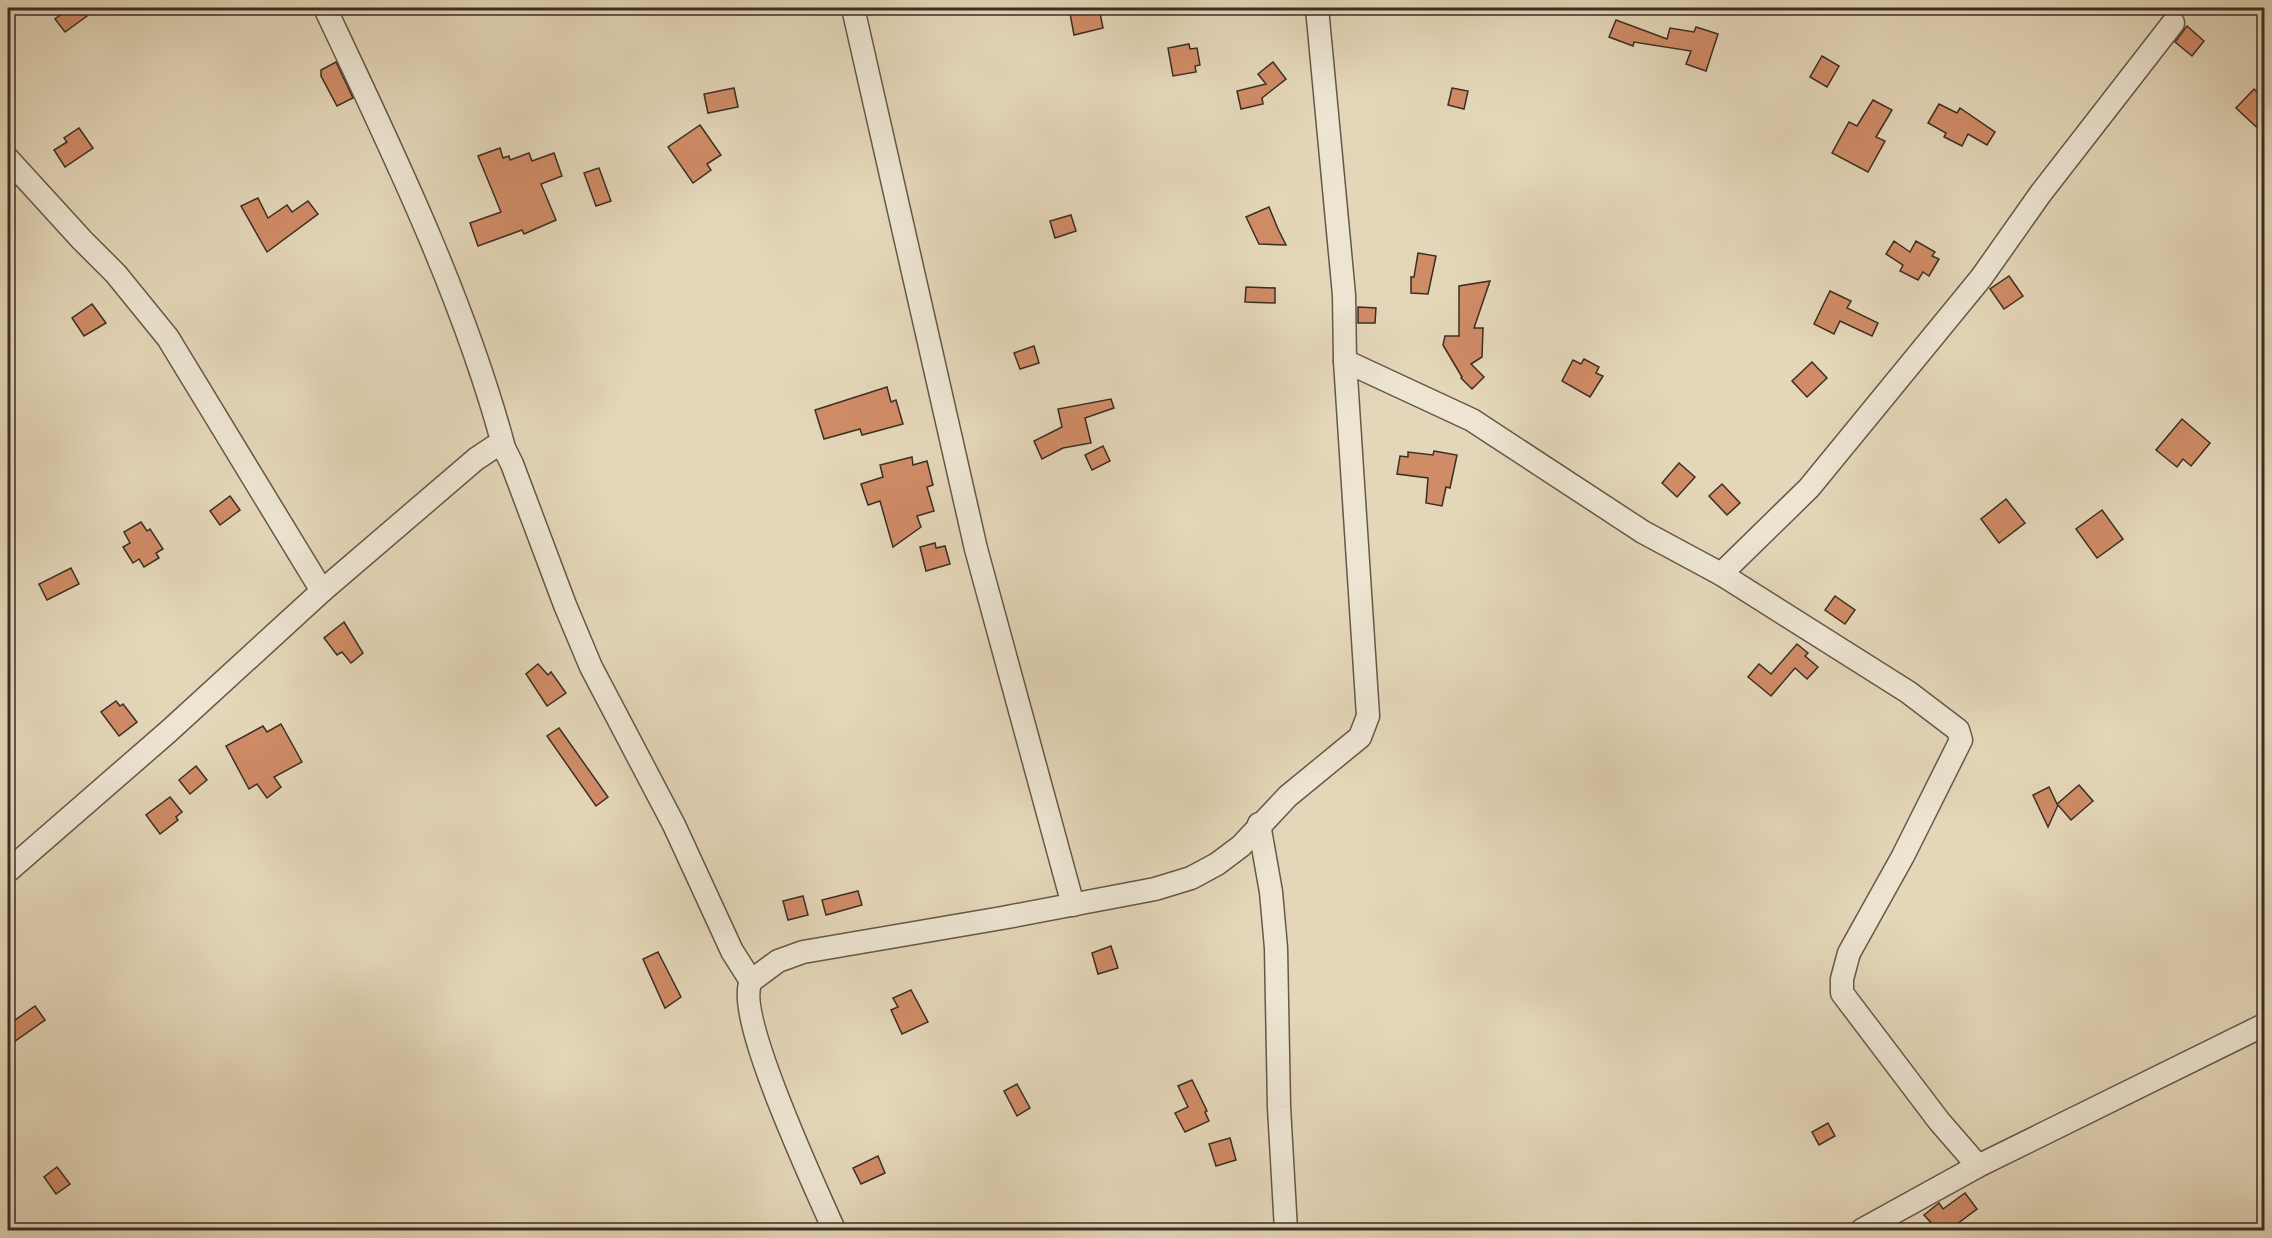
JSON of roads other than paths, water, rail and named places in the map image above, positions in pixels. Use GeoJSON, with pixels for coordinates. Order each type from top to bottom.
{"type":"FeatureCollection","features":[{"type":"Feature","properties":{"kind":"street"},"geometry":{"type":"LineString","coordinates":[[325,8],[370,104],[446,280],[492,404],[504,448],[591,667],[674,825],[732,951],[751,981]]}},
{"type":"Feature","properties":{"kind":"street"},"geometry":{"type":"LineString","coordinates":[[853,8],[976,549],[1073,905]]}},
{"type":"Feature","properties":{"kind":"street"},"geometry":{"type":"LineString","coordinates":[[834,1230],[753,1031],[748,993],[751,981],[778,961],[802,952],[1073,905],[1155,889],[1191,878],[1217,864],[1241,846],[1259,824],[1288,796],[1360,737],[1368,716],[1337,209],[1317,8]]}},
{"type":"Feature","properties":{"kind":"street"},"geometry":{"type":"LineString","coordinates":[[1721,574],[1809,488],[1981,278],[2041,193],[2173,23]]}},
{"type":"Feature","properties":{"kind":"street"},"geometry":{"type":"LineString","coordinates":[[8,159],[116,274],[151,315],[190,373],[322,591]]}},
{"type":"Feature","properties":{"kind":"street"},"geometry":{"type":"LineString","coordinates":[[1345,361],[1472,420],[1643,532],[1721,574],[1908,692],[1958,730],[1961,740],[1938,790],[1850,953],[1842,979],[1842,993],[1939,1121],[1978,1166]]}},
{"type":"Feature","properties":{"kind":"street"},"geometry":{"type":"LineString","coordinates":[[8,871],[169,731],[322,591],[485,452],[498,446],[504,448]]}},
{"type":"Feature","properties":{"kind":"street"},"geometry":{"type":"LineString","coordinates":[[1259,824],[1271,892],[1276,948],[1279,1107],[1286,1230]]}},
{"type":"Feature","properties":{"kind":"street"},"geometry":{"type":"LineString","coordinates":[[1862,1230],[1978,1166],[2265,1025]]}}]}
